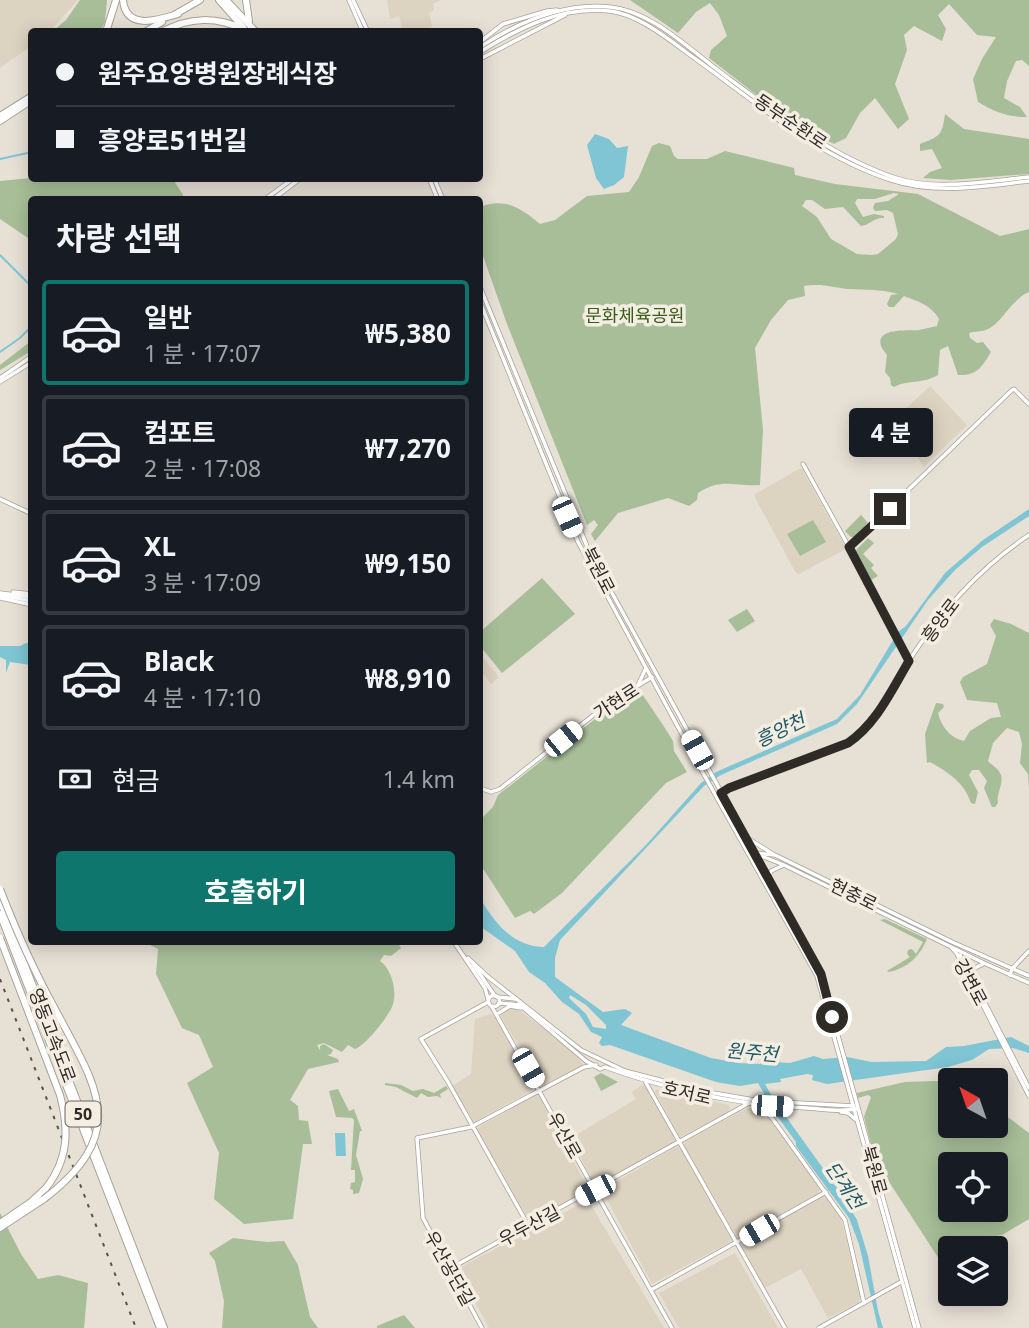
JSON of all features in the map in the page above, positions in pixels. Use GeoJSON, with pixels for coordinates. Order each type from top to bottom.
{"type":"FeatureCollection","features":[{"type":"Feature","properties":{"kind":"highway"},"geometry":{"type":"LineString","coordinates":[[108,28],[116,0]]}},
{"type":"Feature","properties":{"kind":"highway"},"geometry":{"type":"LineString","coordinates":[[123,0],[125,10],[136,20],[157,21],[178,13]]}},
{"type":"Feature","properties":{"kind":"highway"},"geometry":{"type":"LineString","coordinates":[[152,28],[200,0]]}},
{"type":"Feature","properties":{"kind":"highway"},"geometry":{"type":"LineString","coordinates":[[160,28],[206,0]]}},
{"type":"Feature","properties":{"kind":"highway"},"geometry":{"type":"LineString","coordinates":[[246,0],[249,22]]}},
{"type":"Feature","properties":{"kind":"highway"},"geometry":{"type":"LineString","coordinates":[[224,1],[254,28]]}},
{"type":"Feature","properties":{"kind":"highway"},"geometry":{"type":"LineString","coordinates":[[224,1],[244,28]]}},
{"type":"Feature","properties":{"kind":"highway"},"geometry":{"type":"LineString","coordinates":[[171,28],[189,21],[205,19],[222,21],[239,28]]}},
{"type":"Feature","properties":{"kind":"highway"},"geometry":{"type":"LineString","coordinates":[[0,116],[28,100]]}},
{"type":"Feature","properties":{"kind":"highway"},"geometry":{"type":"LineString","coordinates":[[0,121],[28,101]]}},
{"type":"Feature","properties":{"kind":"highway"},"geometry":{"type":"LineString","coordinates":[[0,889],[35,971],[88,1070],[98,1109],[95,1134],[84,1160],[71,1176],[44,1199],[0,1226]]}},
{"type":"Feature","properties":{"kind":"highway","name":"영동고속도로"},"geometry":{"type":"LineString","coordinates":[[0,900],[162,1328]]}},
{"type":"Feature","properties":{"kind":"highway","name":"영동고속도로"},"geometry":{"type":"LineString","coordinates":[[0,914],[162,1328]]}},
{"type":"Feature","properties":{"kind":"highway"},"geometry":{"type":"LineString","coordinates":[[0,938],[60,1095],[67,1134],[57,1173],[31,1202],[0,1226]]}},
{"type":"Feature","properties":{"kind":"street"},"geometry":{"type":"LineString","coordinates":[[351,0],[364,28]]}},
{"type":"Feature","properties":{"kind":"street","name":"동부순환로"},"geometry":{"type":"LineString","coordinates":[[570,11],[608,6],[632,13],[656,25],[817,139],[846,156],[898,179],[926,183],[1029,179]]}},
{"type":"Feature","properties":{"kind":"street"},"geometry":{"type":"LineString","coordinates":[[483,40],[503,24],[547,10],[570,11]]}},
{"type":"Feature","properties":{"kind":"street"},"geometry":{"type":"LineString","coordinates":[[483,48],[526,21],[570,11]]}},
{"type":"Feature","properties":{"kind":"street"},"geometry":{"type":"LineString","coordinates":[[483,57],[570,11]]}},
{"type":"Feature","properties":{"kind":"street"},"geometry":{"type":"LineString","coordinates":[[276,196],[290,182]]}},
{"type":"Feature","properties":{"kind":"street"},"geometry":{"type":"LineString","coordinates":[[271,196],[294,182]]}},
{"type":"Feature","properties":{"kind":"street","name":"북원로"},"geometry":{"type":"LineString","coordinates":[[483,294],[583,538],[622,621],[646,668],[707,767],[718,793]]}},
{"type":"Feature","properties":{"kind":"street","name":"북원로"},"geometry":{"type":"LineString","coordinates":[[483,309],[578,542],[702,771],[718,793]]}},
{"type":"Feature","properties":{"kind":"street"},"geometry":{"type":"LineString","coordinates":[[0,380],[28,362]]}},
{"type":"Feature","properties":{"kind":"street"},"geometry":{"type":"LineString","coordinates":[[849,547],[1012,390],[1029,404]]}},
{"type":"Feature","properties":{"kind":"street"},"geometry":{"type":"LineString","coordinates":[[803,464],[908,659]]}},
{"type":"Feature","properties":{"kind":"street"},"geometry":{"type":"LineString","coordinates":[[0,499],[28,512]]}},
{"type":"Feature","properties":{"kind":"street","name":"흥양로"},"geometry":{"type":"LineString","coordinates":[[718,793],[848,743],[862,733],[872,722],[908,659],[958,596],[998,555],[1029,535]]}},
{"type":"Feature","properties":{"kind":"street"},"geometry":{"type":"LineString","coordinates":[[578,542],[583,538]]}},
{"type":"Feature","properties":{"kind":"street"},"geometry":{"type":"LineString","coordinates":[[0,594],[28,598]]}},
{"type":"Feature","properties":{"kind":"street"},"geometry":{"type":"LineString","coordinates":[[0,594],[28,598]]}},
{"type":"Feature","properties":{"kind":"street"},"geometry":{"type":"LineString","coordinates":[[636,687],[646,668]]}},
{"type":"Feature","properties":{"kind":"street","name":"가현로"},"geometry":{"type":"LineString","coordinates":[[483,789],[491,792],[500,789],[605,706],[653,677]]}},
{"type":"Feature","properties":{"kind":"street"},"geometry":{"type":"LineString","coordinates":[[718,793],[821,974],[835,1039]]}},
{"type":"Feature","properties":{"kind":"street"},"geometry":{"type":"LineString","coordinates":[[718,793],[817,976],[835,1039]]}},
{"type":"Feature","properties":{"kind":"street"},"geometry":{"type":"LineString","coordinates":[[744,835],[775,855]]}},
{"type":"Feature","properties":{"kind":"street","name":"현충로"},"geometry":{"type":"LineString","coordinates":[[753,856],[775,855],[806,874]]}},
{"type":"Feature","properties":{"kind":"street","name":"현충로"},"geometry":{"type":"LineString","coordinates":[[753,856],[764,856],[806,874],[1029,983]]}},
{"type":"Feature","properties":{"kind":"street"},"geometry":{"type":"LineString","coordinates":[[769,880],[769,873],[784,865]]}},
{"type":"Feature","properties":{"kind":"street"},"geometry":{"type":"LineString","coordinates":[[457,945],[496,996],[499,1016]]}},
{"type":"Feature","properties":{"kind":"street","name":"현충로"},"geometry":{"type":"LineString","coordinates":[[953,945],[1029,976]]}},
{"type":"Feature","properties":{"kind":"street","name":"강변로"},"geometry":{"type":"LineString","coordinates":[[953,945],[991,1018]]}},
{"type":"Feature","properties":{"kind":"street"},"geometry":{"type":"LineString","coordinates":[[1010,975],[1012,969],[1029,951]]}},
{"type":"Feature","properties":{"kind":"street","name":"강변로"},"geometry":{"type":"LineString","coordinates":[[958,953],[991,1018]]}},
{"type":"Feature","properties":{"kind":"street","name":"호저로"},"geometry":{"type":"LineString","coordinates":[[466,956],[584,1054],[586,1061],[652,1081],[759,1103]]}},
{"type":"Feature","properties":{"kind":"street","name":"우산로"},"geometry":{"type":"LineString","coordinates":[[466,956],[672,1328]]}},
{"type":"Feature","properties":{"kind":"street"},"geometry":{"type":"LineString","coordinates":[[972,977],[978,965],[994,967]]}},
{"type":"Feature","properties":{"kind":"street"},"geometry":{"type":"LineString","coordinates":[[496,996],[518,999]]}},
{"type":"Feature","properties":{"kind":"street"},"geometry":{"type":"LineString","coordinates":[[496,996],[490,1003],[421,1039],[528,1225]]}},
{"type":"Feature","properties":{"kind":"street"},"geometry":{"type":"LineString","coordinates":[[490,1003],[515,1003],[529,1012]]}},
{"type":"Feature","properties":{"kind":"street"},"geometry":{"type":"LineString","coordinates":[[499,1016],[510,1006],[529,1012]]}},
{"type":"Feature","properties":{"kind":"street","name":"호저로"},"geometry":{"type":"LineString","coordinates":[[529,1012],[584,1054],[604,1066],[643,1081],[727,1101],[736,1099],[772,1106],[789,1105]]}},
{"type":"Feature","properties":{"kind":"street"},"geometry":{"type":"LineString","coordinates":[[991,1018],[1027,1087],[1029,1096]]}},
{"type":"Feature","properties":{"kind":"street","name":"북원로"},"geometry":{"type":"LineString","coordinates":[[835,1039],[903,1280]]}},
{"type":"Feature","properties":{"kind":"street"},"geometry":{"type":"LineString","coordinates":[[584,1067],[586,1061]]}},
{"type":"Feature","properties":{"kind":"street","name":"우산공단길"},"geometry":{"type":"LineString","coordinates":[[482,1328],[424,1218],[417,1138],[471,1127],[584,1067],[596,1065]]}},
{"type":"Feature","properties":{"kind":"street"},"geometry":{"type":"LineString","coordinates":[[604,1066],[596,1073],[611,1069]]}},
{"type":"Feature","properties":{"kind":"street"},"geometry":{"type":"LineString","coordinates":[[643,1081],[653,1093],[785,1328]]}},
{"type":"Feature","properties":{"kind":"street"},"geometry":{"type":"LineString","coordinates":[[653,1093],[654,1088],[659,1086]]}},
{"type":"Feature","properties":{"kind":"street"},"geometry":{"type":"LineString","coordinates":[[833,1108],[847,1104],[851,1096]]}},
{"type":"Feature","properties":{"kind":"street"},"geometry":{"type":"LineString","coordinates":[[729,1115],[736,1106],[736,1099]]}},
{"type":"Feature","properties":{"kind":"street"},"geometry":{"type":"LineString","coordinates":[[727,1101],[733,1107],[729,1115]]}},
{"type":"Feature","properties":{"kind":"street","name":"우두산길"},"geometry":{"type":"LineString","coordinates":[[451,1268],[750,1103]]}},
{"type":"Feature","properties":{"kind":"street"},"geometry":{"type":"LineString","coordinates":[[759,1103],[855,1108]]}},
{"type":"Feature","properties":{"kind":"street"},"geometry":{"type":"LineString","coordinates":[[759,1103],[845,1220],[866,1302]]}},
{"type":"Feature","properties":{"kind":"street"},"geometry":{"type":"LineString","coordinates":[[772,1106],[772,1118]]}},
{"type":"Feature","properties":{"kind":"street"},"geometry":{"type":"LineString","coordinates":[[833,1108],[850,1114],[857,1123]]}},
{"type":"Feature","properties":{"kind":"street","name":"북원로"},"geometry":{"type":"LineString","coordinates":[[855,1108],[857,1123],[917,1328]]}},
{"type":"Feature","properties":{"kind":"street"},"geometry":{"type":"LineString","coordinates":[[650,1291],[826,1192]]}},
{"type":"Feature","properties":{"kind":"street"},"geometry":{"type":"LineString","coordinates":[[819,1328],[903,1280]]}},
{"type":"Feature","properties":{"kind":"shaded area"},"geometry":{"type":"Polygon","coordinates":[[[0,0],[78,0],[53,28],[28,28],[28,48],[0,68],[0,0]]]}},
{"type":"Feature","properties":{"kind":"shaded area"},"geometry":{"type":"Polygon","coordinates":[[[387,0],[441,0],[433,4],[434,10],[429,13],[432,26],[430,28],[402,28],[399,16],[390,19],[387,0]]]}},
{"type":"Feature","properties":{"kind":"shaded area"},"geometry":{"type":"Polygon","coordinates":[[[930,386],[967,425],[924,467],[907,441],[889,424],[930,386]]]}},
{"type":"Feature","properties":{"kind":"shaded area"},"geometry":{"type":"Polygon","coordinates":[[[802,469],[844,545],[844,550],[799,574],[796,573],[755,494],[802,469]]]}},
{"type":"Feature","properties":{"kind":"shaded area"},"geometry":{"type":"Polygon","coordinates":[[[483,658],[499,677],[491,684],[483,674],[483,658]]]}},
{"type":"Feature","properties":{"kind":"shaded area"},"geometry":{"type":"Polygon","coordinates":[[[515,1007],[576,1053],[583,1065],[543,1086],[501,1017],[501,1013],[515,1007]]]}},
{"type":"Feature","properties":{"kind":"shaded area"},"geometry":{"type":"Polygon","coordinates":[[[491,1014],[497,1018],[535,1089],[474,1122],[452,1086],[471,1074],[475,1019],[491,1014]]]}},
{"type":"Feature","properties":{"kind":"shaded area"},"geometry":{"type":"Polygon","coordinates":[[[642,1085],[647,1085],[676,1138],[675,1143],[601,1184],[594,1184],[571,1138],[636,1099],[632,1092],[642,1085]]]}},
{"type":"Feature","properties":{"kind":"shaded area"},"geometry":{"type":"Polygon","coordinates":[[[656,1089],[729,1105],[730,1108],[728,1112],[680,1137],[655,1092],[656,1089]]]}},
{"type":"Feature","properties":{"kind":"shaded area"},"geometry":{"type":"Polygon","coordinates":[[[538,1094],[589,1190],[530,1221],[501,1175],[477,1128],[538,1094]]]}},
{"type":"Feature","properties":{"kind":"shaded area"},"geometry":{"type":"Polygon","coordinates":[[[747,1108],[763,1110],[819,1188],[819,1193],[738,1239],[684,1145],[686,1141],[747,1108]]]}},
{"type":"Feature","properties":{"kind":"shaded area"},"geometry":{"type":"Polygon","coordinates":[[[677,1146],[682,1148],[732,1241],[652,1284],[602,1190],[677,1146]]]}},
{"type":"Feature","properties":{"kind":"shaded area"},"geometry":{"type":"Polygon","coordinates":[[[820,1197],[826,1197],[841,1219],[861,1295],[858,1303],[828,1318],[801,1269],[765,1288],[741,1246],[742,1241],[820,1197]]]}},
{"type":"Feature","properties":{"kind":"shaded area"},"geometry":{"type":"Polygon","coordinates":[[[588,1200],[664,1328],[489,1328],[459,1268],[588,1200]]]}},
{"type":"Feature","properties":{"kind":"shaded area"},"geometry":{"type":"Polygon","coordinates":[[[735,1253],[778,1328],[679,1328],[659,1293],[735,1253]]]}},
{"type":"Feature","properties":{"kind":"green space"},"geometry":{"type":"Polygon","coordinates":[[[80,0],[107,0],[105,22],[102,28],[57,28],[66,20],[80,0]]]}},
{"type":"Feature","properties":{"kind":"green space"},"geometry":{"type":"Polygon","coordinates":[[[630,0],[1029,0],[1029,66],[1022,60],[1016,61],[1007,81],[1004,98],[1020,107],[1027,117],[1001,113],[978,102],[973,79],[996,37],[977,35],[949,4],[938,15],[946,29],[942,41],[914,26],[904,35],[907,50],[895,84],[909,119],[898,129],[875,98],[860,113],[846,138],[834,144],[758,96],[709,58],[711,50],[727,36],[719,15],[710,3],[696,12],[678,33],[630,0]]]}},
{"type":"Feature","properties":{"kind":"green space"},"geometry":{"type":"Polygon","coordinates":[[[945,114],[964,129],[1029,139],[1029,174],[950,180],[923,178],[942,168],[932,149],[920,151],[920,144],[939,134],[945,114]]]}},
{"type":"Feature","properties":{"kind":"green space","name":"문화체육공원"},"geometry":{"type":"Polygon","coordinates":[[[659,143],[670,146],[678,159],[707,159],[725,151],[794,168],[795,175],[835,184],[918,194],[1000,236],[1029,229],[1029,292],[1016,301],[992,327],[969,333],[970,338],[977,343],[983,342],[991,352],[978,369],[970,374],[958,375],[948,346],[940,350],[938,375],[894,387],[885,372],[887,355],[881,347],[883,336],[894,331],[937,326],[939,319],[936,314],[924,304],[904,296],[894,307],[889,307],[887,304],[891,295],[898,294],[892,292],[821,285],[804,286],[805,296],[788,300],[771,320],[755,348],[763,430],[760,485],[714,485],[698,493],[697,500],[689,506],[668,498],[618,513],[595,541],[591,534],[598,525],[594,520],[587,525],[507,324],[483,256],[483,206],[497,203],[512,206],[540,224],[555,220],[587,196],[629,192],[639,177],[652,146],[659,143]],[[899,194],[875,199],[857,199],[855,203],[863,217],[874,214],[884,216],[861,226],[843,207],[825,209],[812,200],[806,200],[802,206],[817,217],[831,239],[857,254],[872,255],[878,254],[896,239],[898,234],[893,213],[887,210],[875,211],[873,208],[875,203],[888,201],[899,194]]]}},
{"type":"Feature","properties":{"kind":"green space"},"geometry":{"type":"Polygon","coordinates":[[[28,178],[28,182],[175,182],[183,195],[28,196],[28,238],[0,219],[0,181],[28,178]]]}},
{"type":"Feature","properties":{"kind":"green space"},"geometry":{"type":"Polygon","coordinates":[[[28,343],[28,353],[0,370],[0,365],[28,343]]]}},
{"type":"Feature","properties":{"kind":"green space"},"geometry":{"type":"Polygon","coordinates":[[[861,515],[868,523],[851,537],[845,531],[861,515]]]}},
{"type":"Feature","properties":{"kind":"green space"},"geometry":{"type":"Polygon","coordinates":[[[813,520],[826,542],[800,556],[787,534],[813,520]]]}},
{"type":"Feature","properties":{"kind":"green space"},"geometry":{"type":"Polygon","coordinates":[[[868,538],[874,543],[863,554],[874,565],[871,568],[878,576],[871,580],[855,551],[868,538]]]}},
{"type":"Feature","properties":{"kind":"green space"},"geometry":{"type":"Polygon","coordinates":[[[542,578],[575,614],[502,673],[483,650],[483,629],[542,578]]]}},
{"type":"Feature","properties":{"kind":"green space"},"geometry":{"type":"Polygon","coordinates":[[[747,609],[755,621],[737,632],[728,620],[747,609]]]}},
{"type":"Feature","properties":{"kind":"green space"},"geometry":{"type":"Polygon","coordinates":[[[994,619],[1029,633],[1029,788],[1028,774],[1020,763],[1022,744],[1019,732],[1007,728],[993,743],[988,761],[1001,776],[998,803],[992,807],[984,788],[987,781],[979,770],[972,770],[969,775],[978,792],[975,804],[971,803],[955,779],[930,762],[927,763],[925,734],[936,703],[943,704],[944,707],[938,713],[944,727],[954,737],[964,741],[970,731],[991,718],[1001,717],[997,703],[967,700],[960,682],[963,677],[987,664],[996,636],[990,625],[994,619]]]}},
{"type":"Feature","properties":{"kind":"green space"},"geometry":{"type":"Polygon","coordinates":[[[640,691],[673,741],[674,751],[687,772],[666,783],[562,893],[534,914],[530,911],[515,918],[483,869],[483,817],[493,807],[498,795],[595,719],[621,708],[640,691]]]}},
{"type":"Feature","properties":{"kind":"green space"},"geometry":{"type":"Polygon","coordinates":[[[885,919],[927,939],[912,960],[902,968],[889,972],[887,971],[910,957],[908,950],[912,949],[916,954],[923,942],[880,920],[885,919]]]}},
{"type":"Feature","properties":{"kind":"green space"},"geometry":{"type":"Polygon","coordinates":[[[150,945],[399,945],[401,948],[391,956],[384,955],[380,961],[391,975],[394,988],[392,1007],[381,1024],[355,1049],[348,1045],[342,1052],[324,1043],[317,1045],[320,1050],[320,1046],[324,1044],[333,1050],[327,1055],[339,1062],[308,1069],[290,1100],[298,1106],[299,1120],[308,1121],[312,1144],[303,1144],[293,1219],[244,1224],[214,1199],[219,1153],[187,1083],[213,1067],[199,1035],[182,1028],[156,974],[158,949],[150,945]]]}},
{"type":"Feature","properties":{"kind":"green space"},"geometry":{"type":"Polygon","coordinates":[[[601,1073],[618,1082],[601,1091],[594,1077],[601,1073]]]}},
{"type":"Feature","properties":{"kind":"green space"},"geometry":{"type":"Polygon","coordinates":[[[938,1081],[938,1138],[1008,1138],[1008,1117],[1029,1133],[1029,1219],[1002,1235],[938,1236],[938,1257],[875,1160],[864,1117],[871,1097],[868,1095],[858,1098],[857,1093],[905,1082],[938,1081]]]}},
{"type":"Feature","properties":{"kind":"green space"},"geometry":{"type":"Polygon","coordinates":[[[385,1083],[401,1085],[413,1091],[423,1089],[434,1093],[446,1086],[448,1089],[440,1094],[441,1098],[428,1097],[421,1093],[417,1098],[385,1083]]]}},
{"type":"Feature","properties":{"kind":"green space"},"geometry":{"type":"Polygon","coordinates":[[[338,1089],[349,1111],[354,1109],[362,1131],[356,1155],[363,1179],[359,1193],[353,1194],[350,1189],[351,1183],[355,1182],[355,1170],[351,1170],[354,1120],[336,1117],[329,1091],[338,1089]]]}},
{"type":"Feature","properties":{"kind":"green space"},"geometry":{"type":"Polygon","coordinates":[[[0,1213],[21,1254],[38,1279],[58,1275],[88,1283],[84,1328],[0,1328],[0,1213]]]}},
{"type":"Feature","properties":{"kind":"green space"},"geometry":{"type":"Polygon","coordinates":[[[233,1238],[284,1241],[298,1265],[310,1317],[318,1328],[222,1328],[224,1301],[215,1261],[209,1253],[233,1238]]]}},
{"type":"Feature","properties":{"kind":"green space"},"geometry":{"type":"Polygon","coordinates":[[[404,1315],[415,1328],[377,1328],[377,1326],[404,1315]]]}},
{"type":"Feature","properties":{"kind":"water"},"geometry":{"type":"Polygon","coordinates":[[[595,134],[609,139],[617,148],[628,146],[624,177],[604,189],[596,178],[587,145],[595,134]]]}},
{"type":"Feature","properties":{"kind":"water"},"geometry":{"type":"Polygon","coordinates":[[[1029,509],[1029,516],[982,547],[955,570],[928,600],[857,704],[837,724],[721,775],[704,786],[560,940],[555,958],[555,977],[603,1012],[625,1009],[632,1013],[621,1025],[711,1058],[760,1064],[762,1061],[790,1063],[814,1056],[823,1059],[847,1057],[872,1062],[926,1061],[946,1047],[1011,1037],[1029,1046],[1029,1053],[1013,1048],[989,1049],[972,1060],[948,1067],[827,1084],[812,1080],[813,1075],[807,1074],[765,1084],[857,1220],[868,1256],[883,1328],[878,1328],[859,1244],[849,1218],[796,1146],[758,1083],[740,1086],[716,1082],[610,1045],[602,1046],[599,1043],[602,1037],[591,1032],[579,1014],[529,972],[515,951],[483,928],[483,902],[498,924],[514,938],[533,946],[544,947],[646,845],[701,783],[716,772],[837,719],[860,695],[898,632],[906,626],[945,573],[983,540],[1029,509]],[[570,995],[569,998],[586,1014],[593,1027],[606,1029],[606,1025],[586,1005],[570,995]]]}},
{"type":"Feature","properties":{"kind":"water"},"geometry":{"type":"Polygon","coordinates":[[[28,643],[28,665],[10,662],[6,673],[6,660],[0,657],[0,646],[20,646],[28,643]]]}},
{"type":"Feature","properties":{"kind":"water"},"geometry":{"type":"Polygon","coordinates":[[[335,1133],[345,1133],[346,1156],[336,1156],[335,1133]]]}},
{"type":"Feature","properties":{"kind":"waterway"},"geometry":{"type":"LineString","coordinates":[[0,159],[28,153]]}},
{"type":"Feature","properties":{"kind":"waterway"},"geometry":{"type":"LineString","coordinates":[[0,255],[28,283]]}},
{"type":"Feature","properties":{"kind":"waterway"},"geometry":{"type":"LineString","coordinates":[[0,352],[28,330]]}},
{"type":"Feature","properties":{"kind":"railway"},"geometry":{"type":"LineString","coordinates":[[0,979],[136,1328]]}},
{"type":"Feature","properties":{"kind":"route"},"geometry":{"type":"LineString","coordinates":[[832,1017],[821,974],[721,793],[848,743],[872,722],[909,661],[849,547],[890,509]]}},
{"type":"Feature","properties":{"kind":"water label","name":"흥양천"},"geometry":{"type":"Point","coordinates":[780,730]}},
{"type":"Feature","properties":{"kind":"water label","name":"원주천"},"geometry":{"type":"Point","coordinates":[752,1052]}},
{"type":"Feature","properties":{"kind":"water label","name":"단계천"},"geometry":{"type":"Point","coordinates":[845,1185]}}]}
